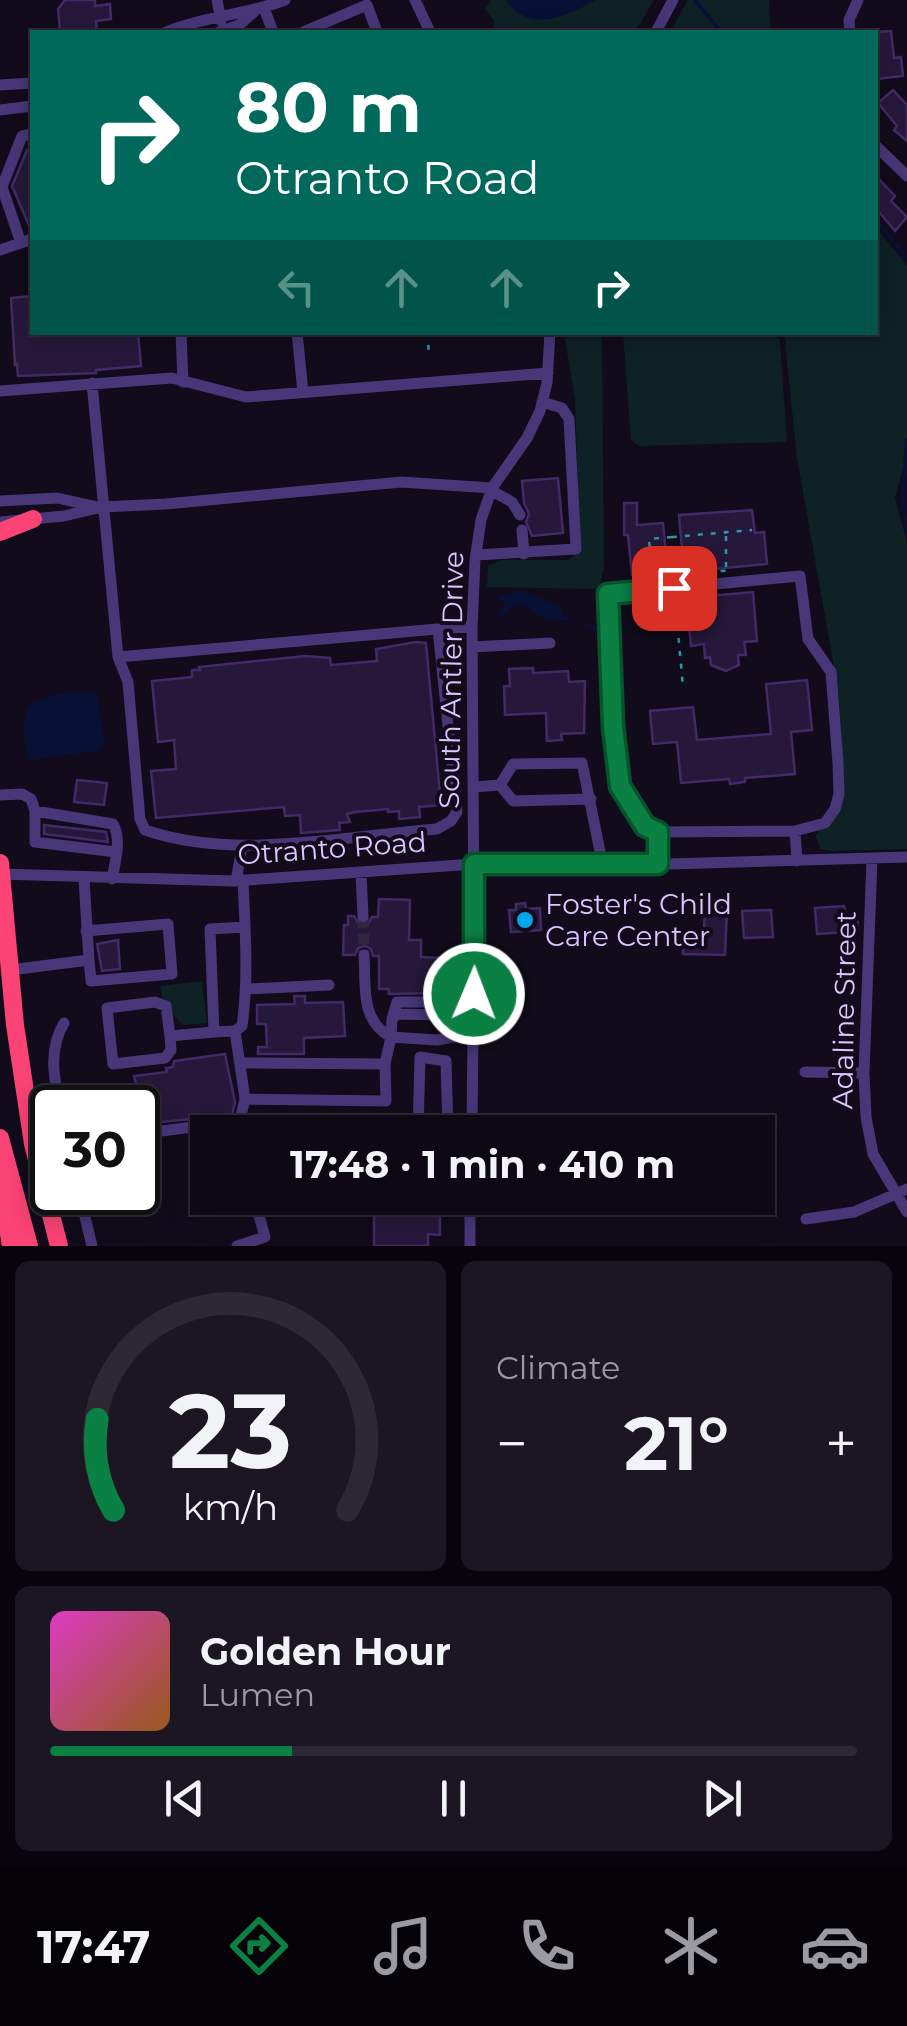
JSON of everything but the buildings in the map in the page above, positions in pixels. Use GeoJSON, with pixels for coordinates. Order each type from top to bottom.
{"type":"FeatureCollection","features":[{"type":"Feature","properties":{"kind":"highway"},"geometry":{"type":"LineString","coordinates":[[0,532],[33,519]]}},
{"type":"Feature","properties":{"kind":"highway"},"geometry":{"type":"LineString","coordinates":[[0,864],[33,1144],[59,1246]]}},
{"type":"Feature","properties":{"kind":"highway"},"geometry":{"type":"LineString","coordinates":[[0,1138],[28,1246]]}},
{"type":"Feature","properties":{"kind":"highway"},"geometry":{"type":"LineString","coordinates":[[0,1181],[11,1246]]}},
{"type":"Feature","properties":{"kind":"street"},"geometry":{"type":"LineString","coordinates":[[217,0],[222,30]]}},
{"type":"Feature","properties":{"kind":"street"},"geometry":{"type":"LineString","coordinates":[[171,30],[285,0]]}},
{"type":"Feature","properties":{"kind":"street"},"geometry":{"type":"LineString","coordinates":[[415,0],[429,30]]}},
{"type":"Feature","properties":{"kind":"street"},"geometry":{"type":"LineString","coordinates":[[657,30],[673,0]]}},
{"type":"Feature","properties":{"kind":"street"},"geometry":{"type":"LineString","coordinates":[[850,30],[849,20],[858,0]]}},
{"type":"Feature","properties":{"kind":"street"},"geometry":{"type":"LineString","coordinates":[[308,30],[367,5],[376,30]]}},
{"type":"Feature","properties":{"kind":"street"},"geometry":{"type":"LineString","coordinates":[[225,30],[239,25],[262,7]]}},
{"type":"Feature","properties":{"kind":"street"},"geometry":{"type":"LineString","coordinates":[[262,7],[273,30]]}},
{"type":"Feature","properties":{"kind":"street"},"geometry":{"type":"LineString","coordinates":[[0,85],[30,83]]}},
{"type":"Feature","properties":{"kind":"street"},"geometry":{"type":"LineString","coordinates":[[0,110],[30,106]]}},
{"type":"Feature","properties":{"kind":"street"},"geometry":{"type":"LineString","coordinates":[[0,250],[27,241],[2,187],[22,136],[30,134]]}},
{"type":"Feature","properties":{"kind":"street"},"geometry":{"type":"LineString","coordinates":[[878,148],[906,171]]}},
{"type":"Feature","properties":{"kind":"street"},"geometry":{"type":"LineString","coordinates":[[181,335],[183,382]]}},
{"type":"Feature","properties":{"kind":"street"},"geometry":{"type":"LineString","coordinates":[[297,335],[303,392]]}},
{"type":"Feature","properties":{"kind":"street","name":"South Antler Drive"},"geometry":{"type":"LineString","coordinates":[[472,1115],[472,626],[476,555],[481,520],[492,490],[527,438],[542,402],[550,335]]}},
{"type":"Feature","properties":{"kind":"street"},"geometry":{"type":"LineString","coordinates":[[0,391],[172,378],[246,397],[548,373]]}},
{"type":"Feature","properties":{"kind":"street"},"geometry":{"type":"LineString","coordinates":[[92,384],[118,657],[128,682],[140,820],[145,830],[242,847],[437,830],[456,812],[438,629]]}},
{"type":"Feature","properties":{"kind":"street"},"geometry":{"type":"LineString","coordinates":[[476,555],[572,551],[577,545],[569,419],[562,408],[542,402]]}},
{"type":"Feature","properties":{"kind":"street"},"geometry":{"type":"LineString","coordinates":[[0,522],[102,508],[401,482],[492,490],[512,502],[520,515]]}},
{"type":"Feature","properties":{"kind":"street"},"geometry":{"type":"LineString","coordinates":[[0,501],[57,498],[102,508]]}},
{"type":"Feature","properties":{"kind":"street"},"geometry":{"type":"LineString","coordinates":[[522,530],[524,554]]}},
{"type":"Feature","properties":{"kind":"street"},"geometry":{"type":"LineString","coordinates":[[800,576],[808,639],[831,672],[839,794],[825,823],[795,830],[658,832],[645,826],[620,786],[613,726],[608,594],[800,576]]}},
{"type":"Feature","properties":{"kind":"street"},"geometry":{"type":"LineString","coordinates":[[118,657],[472,626]]}},
{"type":"Feature","properties":{"kind":"street"},"geometry":{"type":"LineString","coordinates":[[472,647],[550,643]]}},
{"type":"Feature","properties":{"kind":"street"},"geometry":{"type":"LineString","coordinates":[[500,785],[513,764],[582,763],[602,866]]}},
{"type":"Feature","properties":{"kind":"street"},"geometry":{"type":"LineString","coordinates":[[474,786],[500,785]]}},
{"type":"Feature","properties":{"kind":"street"},"geometry":{"type":"LineString","coordinates":[[500,785],[513,801],[591,799]]}},
{"type":"Feature","properties":{"kind":"street"},"geometry":{"type":"LineString","coordinates":[[0,796],[22,794],[31,798],[35,842],[116,852]]}},
{"type":"Feature","properties":{"kind":"street"},"geometry":{"type":"LineString","coordinates":[[35,811],[112,824],[116,830],[112,879]]}},
{"type":"Feature","properties":{"kind":"street"},"geometry":{"type":"LineString","coordinates":[[795,830],[796,861]]}},
{"type":"Feature","properties":{"kind":"street"},"geometry":{"type":"LineString","coordinates":[[658,832],[658,864]]}},
{"type":"Feature","properties":{"kind":"street"},"geometry":{"type":"LineString","coordinates":[[170,1036],[235,1031],[242,1026],[248,988],[240,881],[242,847]]}},
{"type":"Feature","properties":{"kind":"street","name":"Otranto Road"},"geometry":{"type":"LineString","coordinates":[[0,874],[240,881],[474,864],[602,866],[907,857]]}},
{"type":"Feature","properties":{"kind":"street","name":"Adaline Street"},"geometry":{"type":"LineString","coordinates":[[872,859],[864,1073],[866,1118],[874,1154],[902,1192],[907,1212]]}},
{"type":"Feature","properties":{"kind":"street"},"geometry":{"type":"LineString","coordinates":[[362,872],[364,917]]}},
{"type":"Feature","properties":{"kind":"street"},"geometry":{"type":"LineString","coordinates":[[84,878],[86,932],[91,980],[172,974],[168,924],[86,932]]}},
{"type":"Feature","properties":{"kind":"street"},"geometry":{"type":"LineString","coordinates":[[214,1032],[210,929],[245,927]]}},
{"type":"Feature","properties":{"kind":"street"},"geometry":{"type":"LineString","coordinates":[[364,955],[368,1013],[380,1031],[391,1037],[437,1040],[473,1033]]}},
{"type":"Feature","properties":{"kind":"street"},"geometry":{"type":"LineString","coordinates":[[245,1098],[386,1100],[384,1064],[392,1019],[396,1014],[442,1015],[449,1002],[451,960],[474,958]]}},
{"type":"Feature","properties":{"kind":"street"},"geometry":{"type":"LineString","coordinates":[[10,970],[89,960]]}},
{"type":"Feature","properties":{"kind":"street"},"geometry":{"type":"LineString","coordinates":[[248,988],[329,985]]}},
{"type":"Feature","properties":{"kind":"street"},"geometry":{"type":"LineString","coordinates":[[156,1002],[166,1006],[170,1036],[171,1050],[165,1058],[113,1064],[107,1008],[156,1002]]}},
{"type":"Feature","properties":{"kind":"street"},"geometry":{"type":"LineString","coordinates":[[56,1085],[54,1040],[64,1023]]}},
{"type":"Feature","properties":{"kind":"street"},"geometry":{"type":"LineString","coordinates":[[235,1031],[245,1098],[241,1115]]}},
{"type":"Feature","properties":{"kind":"street"},"geometry":{"type":"LineString","coordinates":[[418,1115],[420,1057],[446,1061],[448,1115]]}},
{"type":"Feature","properties":{"kind":"street"},"geometry":{"type":"LineString","coordinates":[[240,1062],[384,1064]]}},
{"type":"Feature","properties":{"kind":"street"},"geometry":{"type":"LineString","coordinates":[[805,1072],[864,1073]]}},
{"type":"Feature","properties":{"kind":"street"},"geometry":{"type":"LineString","coordinates":[[160,1131],[190,1127]]}},
{"type":"Feature","properties":{"kind":"street"},"geometry":{"type":"LineString","coordinates":[[806,1219],[854,1212],[902,1192]]}},
{"type":"Feature","properties":{"kind":"street"},"geometry":{"type":"LineString","coordinates":[[84,1215],[92,1246]]}},
{"type":"Feature","properties":{"kind":"street"},"geometry":{"type":"LineString","coordinates":[[237,1246],[266,1241],[259,1215]]}},
{"type":"Feature","properties":{"kind":"street"},"geometry":{"type":"LineString","coordinates":[[470,1215],[470,1246]]}},
{"type":"Feature","properties":{"kind":"path"},"geometry":{"type":"LineString","coordinates":[[427,335],[429,354]]}},
{"type":"Feature","properties":{"kind":"path"},"geometry":{"type":"LineString","coordinates":[[673,537],[649,539],[652,577],[737,570]]}},
{"type":"Feature","properties":{"kind":"green space"},"geometry":{"type":"Polygon","coordinates":[[[492,0],[506,0],[565,15],[595,0],[654,0],[636,30],[489,30],[494,21],[485,9],[492,0]]]}},
{"type":"Feature","properties":{"kind":"green space"},"geometry":{"type":"Polygon","coordinates":[[[688,0],[769,0],[771,30],[671,30],[688,0]]]}},
{"type":"Feature","properties":{"kind":"green space"},"geometry":{"type":"Polygon","coordinates":[[[878,231],[907,265],[907,454],[895,498],[907,542],[907,849],[831,851],[821,849],[815,836],[843,787],[839,695],[797,458],[784,335],[878,335],[878,231]]]}},
{"type":"Feature","properties":{"kind":"green space"},"geometry":{"type":"Polygon","coordinates":[[[564,335],[602,335],[604,567],[599,589],[487,587],[488,566],[501,560],[568,560],[580,551],[575,399],[564,335]]]}},
{"type":"Feature","properties":{"kind":"green space"},"geometry":{"type":"Polygon","coordinates":[[[623,335],[774,335],[780,340],[787,442],[639,446],[631,440],[623,335]]]}},
{"type":"Feature","properties":{"kind":"green space"},"geometry":{"type":"Polygon","coordinates":[[[202,981],[207,1023],[183,1025],[170,1012],[160,986],[202,981]]]}},
{"type":"Feature","properties":{"kind":"shaded area"},"geometry":{"type":"Polygon","coordinates":[[[506,0],[595,0],[561,16],[536,19],[525,17],[506,0]]]}},
{"type":"Feature","properties":{"kind":"shaded area"},"geometry":{"type":"Polygon","coordinates":[[[516,591],[561,607],[563,616],[576,620],[548,621],[522,604],[509,609],[497,623],[505,602],[498,598],[499,594],[505,596],[516,591]]]}},
{"type":"Feature","properties":{"kind":"shaded area"},"geometry":{"type":"Polygon","coordinates":[[[85,690],[97,694],[102,750],[31,760],[24,734],[28,707],[49,696],[85,690]]]}},
{"type":"Feature","properties":{"kind":"waterway"},"geometry":{"type":"LineString","coordinates":[[695,0],[719,30]]}},
{"type":"Feature","properties":{"kind":"waterway"},"geometry":{"type":"LineString","coordinates":[[878,222],[907,259]]}},
{"type":"Feature","properties":{"kind":"waterway"},"geometry":{"type":"LineString","coordinates":[[907,440],[903,498],[907,532]]}},
{"type":"Feature","properties":{"kind":"tunnel"},"geometry":{"type":"LineString","coordinates":[[363,917],[364,955]]}},
{"type":"Feature","properties":{"kind":"place","name":"Foster's Child Care Center"},"geometry":{"type":"Point","coordinates":[525,920]}},
{"type":"Feature","properties":{"kind":"route"},"geometry":{"type":"LineString","coordinates":[[474,994],[474,864],[658,864],[658,832],[645,826],[620,786],[613,726],[608,594],[674,588]]}}]}
